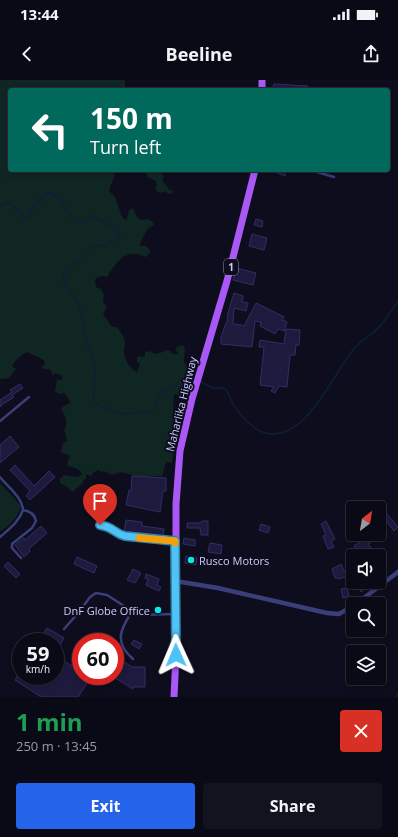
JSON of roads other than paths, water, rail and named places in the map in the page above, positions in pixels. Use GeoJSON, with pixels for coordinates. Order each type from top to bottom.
{"type":"FeatureCollection","features":[{"type":"Feature","properties":{"kind":"main road","name":"Maharlika Highway"},"geometry":{"type":"LineString","coordinates":[[174,697],[176,655],[175,541],[180,451],[192,399],[227,281],[254,172]]}},
{"type":"Feature","properties":{"kind":"street"},"geometry":{"type":"LineString","coordinates":[[365,597],[398,572]]}},
{"type":"Feature","properties":{"kind":"street"},"geometry":{"type":"LineString","coordinates":[[175,581],[218,588],[334,614],[346,611]]}},
{"type":"Feature","properties":{"kind":"lane"},"geometry":{"type":"LineString","coordinates":[[317,172],[334,177]]}},
{"type":"Feature","properties":{"kind":"lane"},"geometry":{"type":"LineString","coordinates":[[0,421],[29,397]]}},
{"type":"Feature","properties":{"kind":"lane"},"geometry":{"type":"LineString","coordinates":[[0,477],[22,503],[23,510],[21,516],[0,537]]}},
{"type":"Feature","properties":{"kind":"lane"},"geometry":{"type":"LineString","coordinates":[[21,558],[12,548],[12,544],[32,528],[36,521],[33,514],[27,510],[23,510]]}},
{"type":"Feature","properties":{"kind":"lane"},"geometry":{"type":"LineString","coordinates":[[100,525],[109,526],[120,535],[175,541]]}},
{"type":"Feature","properties":{"kind":"lane"},"geometry":{"type":"LineString","coordinates":[[64,629],[80,612],[90,597],[96,593],[107,595],[138,615],[175,614]]}},
{"type":"Feature","properties":{"kind":"lane"},"geometry":{"type":"LineString","coordinates":[[132,612],[122,628],[121,636],[125,652],[133,659]]}},
{"type":"Feature","properties":{"kind":"waterway"},"geometry":{"type":"LineString","coordinates":[[0,206],[8,202],[27,219],[36,204],[49,193],[59,197],[73,218],[83,222],[91,216],[117,229],[121,236],[105,246],[95,245],[63,275],[65,284],[77,302],[81,313],[87,345],[94,359],[95,376],[93,395],[95,402],[104,408],[119,414],[147,412],[152,410],[162,392],[174,386],[195,380]]}},
{"type":"Feature","properties":{"kind":"waterway"},"geometry":{"type":"LineString","coordinates":[[200,381],[213,388],[225,389],[239,413],[255,428],[262,432],[277,434],[291,429],[304,419],[315,406],[353,350],[359,343],[377,329],[398,302]]}},
{"type":"Feature","properties":{"kind":"place","name":"Rusco Motors"},"geometry":{"type":"Point","coordinates":[191,560]}},
{"type":"Feature","properties":{"kind":"place","name":"DnF Globe Office"},"geometry":{"type":"Point","coordinates":[158,610]}}]}
